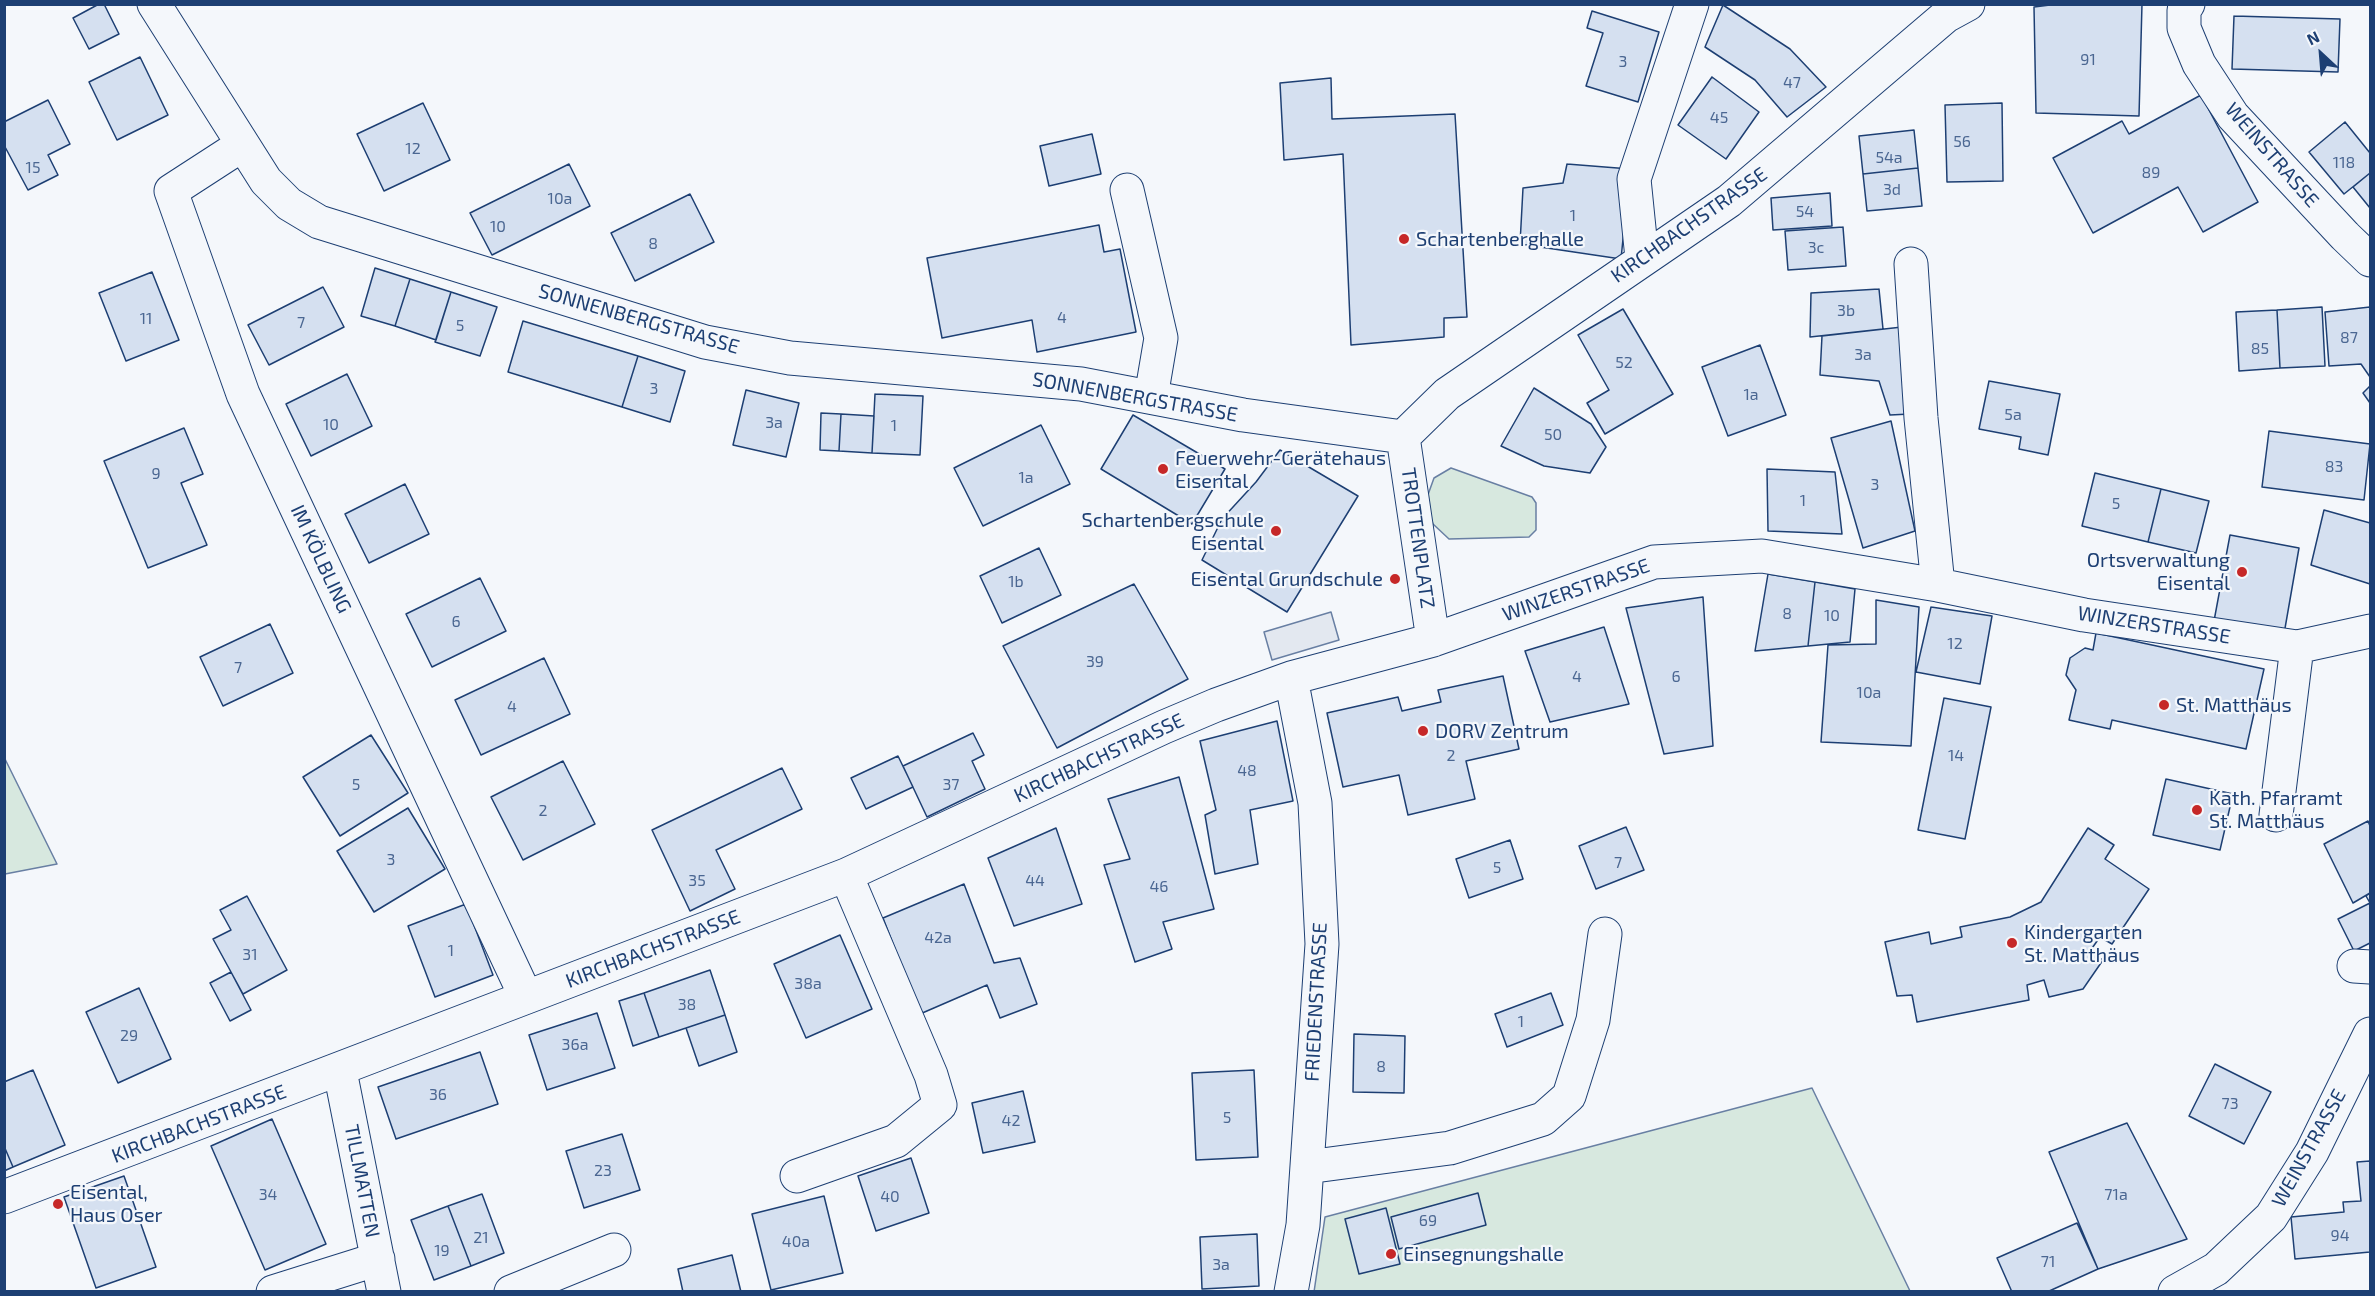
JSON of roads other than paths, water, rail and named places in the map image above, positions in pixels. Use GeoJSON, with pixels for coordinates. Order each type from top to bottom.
{"type":"FeatureCollection","features":[{"type":"Feature","properties":{"kind":"street","name":"SONNENBERGSTRASSE"},"geometry":{"type":"LineString","coordinates":[[154,4],[184,48],[266,181],[289,204],[319,222],[705,342],[789,358],[1070,383],[1242,415],[1403,437]]}},
{"type":"Feature","properties":{"kind":"street"},"geometry":{"type":"LineString","coordinates":[[1642,258],[1634,179],[1692,4]]}},
{"type":"Feature","properties":{"kind":"street","name":"KIRCHBACHSTRASSE"},"geometry":{"type":"LineString","coordinates":[[1403,437],[1447,394],[1642,258],[1729,201],[1946,16],[1968,4]]}},
{"type":"Feature","properties":{"kind":"street","name":"WEINSTRASSE"},"geometry":{"type":"LineString","coordinates":[[2188,4],[2184,10],[2184,28],[2199,63],[2233,116],[2370,260]]}},
{"type":"Feature","properties":{"kind":"street","name":"IM KÖLBLING"},"geometry":{"type":"LineString","coordinates":[[242,145],[171,191],[243,394],[526,997]]}},
{"type":"Feature","properties":{"kind":"street"},"geometry":{"type":"LineString","coordinates":[[1127,190],[1161,338],[1151,397]]}},
{"type":"Feature","properties":{"kind":"street"},"geometry":{"type":"LineString","coordinates":[[1911,264],[1921,418],[1938,585]]}},
{"type":"Feature","properties":{"kind":"street","name":"TROTTENPLATZ"},"geometry":{"type":"LineString","coordinates":[[1403,437],[1433,640]]}},
{"type":"Feature","properties":{"kind":"street","name":"WINZERSTRASSE"},"geometry":{"type":"LineString","coordinates":[[1292,678],[1433,640],[1654,562],[1762,556],[1938,585],[2084,615],[2297,647],[2370,632]]}},
{"type":"Feature","properties":{"kind":"street"},"geometry":{"type":"LineString","coordinates":[[2276,815],[2297,647]]}},
{"type":"Feature","properties":{"kind":"street","name":"KIRCHBACHSTRASSE"},"geometry":{"type":"LineString","coordinates":[[4,1197],[340,1071],[526,997],[846,875],[1164,726],[1292,678]]}},
{"type":"Feature","properties":{"kind":"street","name":"FRIEDENSTRASSE"},"geometry":{"type":"LineString","coordinates":[[1291,1292],[1303,1225],[1322,944],[1315,803],[1292,678]]}},
{"type":"Feature","properties":{"kind":"street"},"geometry":{"type":"LineString","coordinates":[[797,1176],[896,1141],[940,1105],[931,1075],[846,875]]}},
{"type":"Feature","properties":{"kind":"street"},"geometry":{"type":"LineString","coordinates":[[1307,1167],[1450,1148],[1543,1119],[1569,1096],[1593,1020],[1605,934]]}},
{"type":"Feature","properties":{"kind":"street","name":"WEINSTRASSE"},"geometry":{"type":"LineString","coordinates":[[2175,1292],[2216,1269],[2271,1217],[2312,1152],[2370,1034]]}},
{"type":"Feature","properties":{"kind":"street","name":"TILLMATTEN"},"geometry":{"type":"LineString","coordinates":[[340,1071],[384,1292]]}},
{"type":"Feature","properties":{"kind":"street"},"geometry":{"type":"LineString","coordinates":[[511,1292],[614,1251]]}},
{"type":"Feature","properties":{"kind":"street"},"geometry":{"type":"LineString","coordinates":[[273,1292],[378,1259]]}},
{"type":"Feature","properties":{"kind":"place","name":"Schartenberghalle"},"geometry":{"type":"Point","coordinates":[1404,239]}},
{"type":"Feature","properties":{"kind":"place","name":"Feuerwehr-Gerätehaus Eisental"},"geometry":{"type":"Point","coordinates":[1163,469]}},
{"type":"Feature","properties":{"kind":"place","name":"Schartenbergschule Eisental"},"geometry":{"type":"Point","coordinates":[1276,531]}},
{"type":"Feature","properties":{"kind":"place","name":"Ortsverwaltung Eisental"},"geometry":{"type":"Point","coordinates":[2242,572]}},
{"type":"Feature","properties":{"kind":"place","name":"Eisental Grundschule"},"geometry":{"type":"Point","coordinates":[1395,579]}},
{"type":"Feature","properties":{"kind":"place","name":"St. Matthäus"},"geometry":{"type":"Point","coordinates":[2164,705]}},
{"type":"Feature","properties":{"kind":"place","name":"DORV Zentrum"},"geometry":{"type":"Point","coordinates":[1423,731]}},
{"type":"Feature","properties":{"kind":"place","name":"Kath. Pfarramt St. Matthäus"},"geometry":{"type":"Point","coordinates":[2197,810]}},
{"type":"Feature","properties":{"kind":"place","name":"Kindergarten St. Matthäus"},"geometry":{"type":"Point","coordinates":[2012,943]}},
{"type":"Feature","properties":{"kind":"place","name":"Eisental, Haus Oser"},"geometry":{"type":"Point","coordinates":[58,1204]}},
{"type":"Feature","properties":{"kind":"place","name":"Einsegnungshalle"},"geometry":{"type":"Point","coordinates":[1391,1254]}}]}
